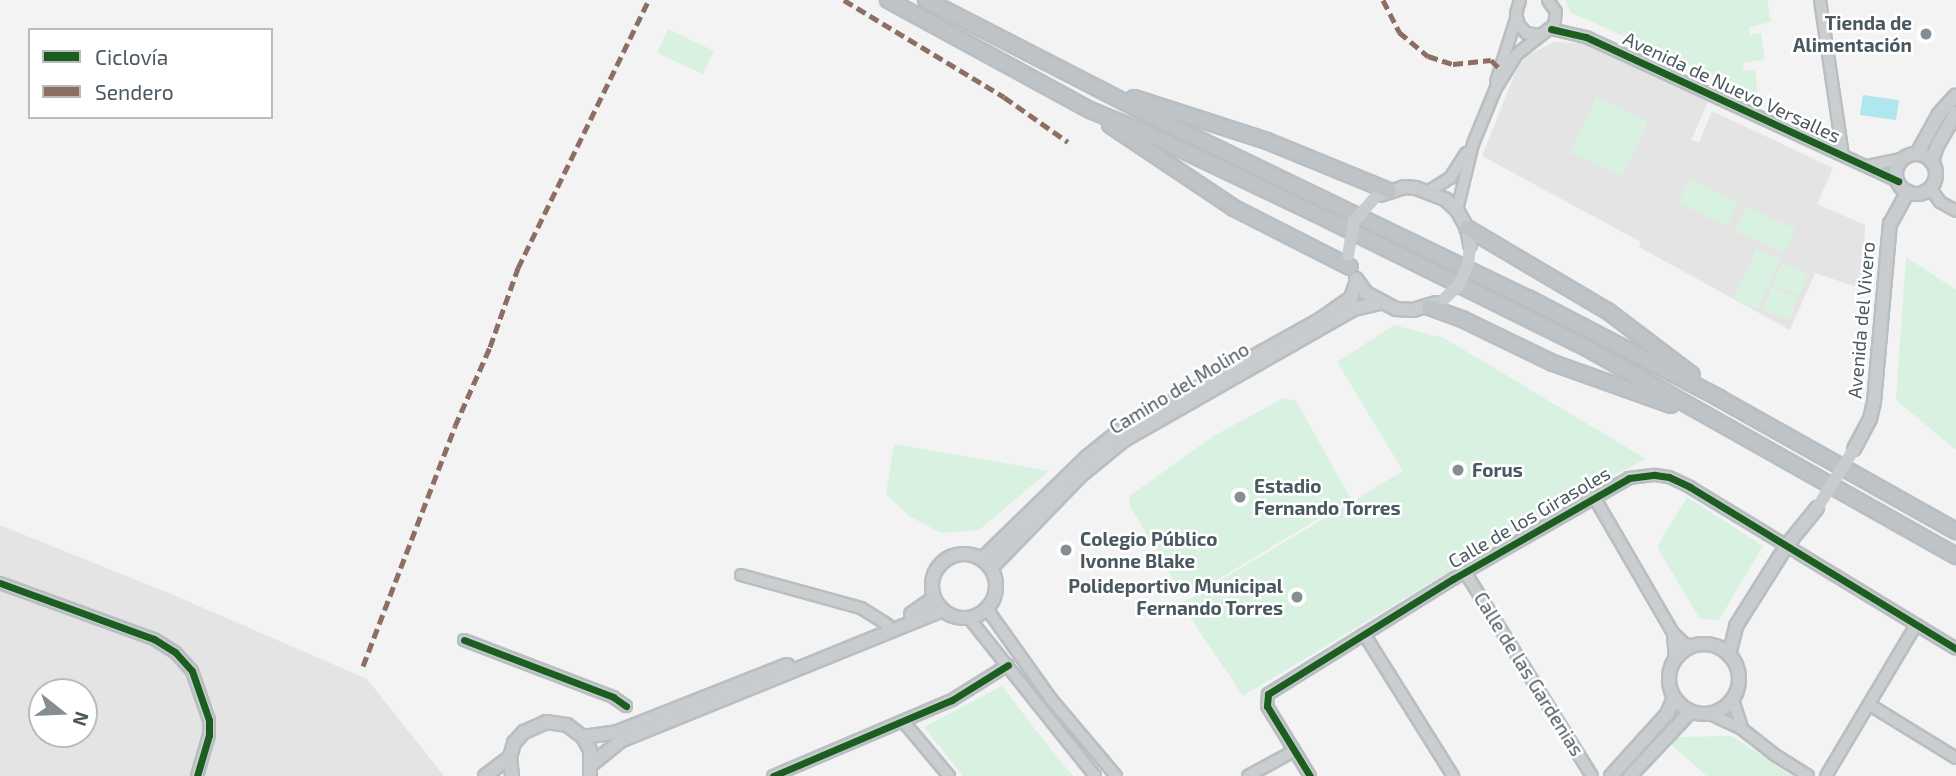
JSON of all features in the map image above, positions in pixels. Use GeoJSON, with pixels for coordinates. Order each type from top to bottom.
{"type":"FeatureCollection","features":[{"type":"Feature","properties":{"kind":"highway"},"geometry":{"type":"LineString","coordinates":[[888,0],[1090,110],[1153,136],[1511,309],[1956,556]]}},
{"type":"Feature","properties":{"kind":"highway"},"geometry":{"type":"LineString","coordinates":[[926,0],[1100,90],[1481,274],[1719,398],[1956,531]]}},
{"type":"Feature","properties":{"kind":"highway"},"geometry":{"type":"LineString","coordinates":[[1100,90],[1112,90],[1267,141],[1389,191]]}},
{"type":"Feature","properties":{"kind":"highway"},"geometry":{"type":"LineString","coordinates":[[1090,110],[1200,188],[1349,261]]}},
{"type":"Feature","properties":{"kind":"highway"},"geometry":{"type":"LineString","coordinates":[[1467,228],[1609,312],[1714,390],[1719,398]]}},
{"type":"Feature","properties":{"kind":"highway"},"geometry":{"type":"LineString","coordinates":[[1429,307],[1462,319],[1553,363],[1656,398],[1700,418],[1711,418]]}},
{"type":"Feature","properties":{"kind":"main road"},"geometry":{"type":"LineString","coordinates":[[1956,95],[1935,120],[1917,154],[1902,159],[1896,173],[1898,181],[1908,192],[1916,194],[1930,188],[1936,174],[1932,162],[1937,146],[1956,113]]}},
{"type":"Feature","properties":{"kind":"main road"},"geometry":{"type":"LineString","coordinates":[[1917,154],[1932,162]]}},
{"type":"Feature","properties":{"kind":"main road"},"geometry":{"type":"LineString","coordinates":[[1405,187],[1429,191],[1457,210],[1467,228],[1470,245],[1468,265],[1458,286],[1444,299],[1429,307],[1396,309],[1379,303],[1357,281],[1349,261],[1354,221],[1375,198],[1389,191],[1405,187]]}},
{"type":"Feature","properties":{"kind":"main road","name":"Avenida del Vivero"},"geometry":{"type":"LineString","coordinates":[[1711,645],[1727,636],[1736,626],[1787,545],[1817,508],[1870,419],[1874,402],[1889,225],[1908,192]]}},
{"type":"Feature","properties":{"kind":"main road","name":"Camino del Molino"},"geometry":{"type":"LineString","coordinates":[[987,564],[1087,457],[1118,432],[1321,318],[1351,298],[1357,281]]}},
{"type":"Feature","properties":{"kind":"main road","name":"Camino del Molino"},"geometry":{"type":"LineString","coordinates":[[987,564],[1080,476],[1124,440],[1354,309],[1379,303]]}},
{"type":"Feature","properties":{"kind":"main road"},"geometry":{"type":"LineString","coordinates":[[956,554],[970,554],[987,564],[996,589],[987,609],[969,618],[953,616],[942,610],[934,598],[932,584],[935,571],[944,560],[956,554]]}},
{"type":"Feature","properties":{"kind":"main road"},"geometry":{"type":"LineString","coordinates":[[583,737],[617,732],[887,624],[922,609],[934,598]]}},
{"type":"Feature","properties":{"kind":"main road"},"geometry":{"type":"LineString","coordinates":[[591,770],[620,741],[942,610]]}},
{"type":"Feature","properties":{"kind":"main road","name":"Avenida del Vivero"},"geometry":{"type":"LineString","coordinates":[[1730,655],[1736,626]]}},
{"type":"Feature","properties":{"kind":"main road"},"geometry":{"type":"LineString","coordinates":[[1711,645],[1730,655],[1739,677],[1733,699],[1723,709],[1710,714],[1690,712],[1674,698],[1669,685],[1669,672],[1675,659],[1693,646],[1711,645]]}},
{"type":"Feature","properties":{"kind":"main road"},"geometry":{"type":"LineString","coordinates":[[1611,776],[1667,715],[1674,698]]}},
{"type":"Feature","properties":{"kind":"main road"},"geometry":{"type":"LineString","coordinates":[[1630,776],[1690,712]]}},
{"type":"Feature","properties":{"kind":"main road"},"geometry":{"type":"LineString","coordinates":[[512,776],[510,757],[514,743],[536,724],[557,722],[567,725],[583,737],[590,750],[591,770]]}},
{"type":"Feature","properties":{"kind":"main road"},"geometry":{"type":"LineString","coordinates":[[485,776],[510,757]]}},
{"type":"Feature","properties":{"kind":"street"},"geometry":{"type":"LineString","coordinates":[[1457,210],[1473,144],[1495,90],[1517,54],[1551,29],[1556,12],[1549,0]]}},
{"type":"Feature","properties":{"kind":"street"},"geometry":{"type":"LineString","coordinates":[[1820,0],[1843,155]]}},
{"type":"Feature","properties":{"kind":"street"},"geometry":{"type":"LineString","coordinates":[[1495,90],[1499,68],[1521,3]]}},
{"type":"Feature","properties":{"kind":"street"},"geometry":{"type":"LineString","coordinates":[[1516,19],[1526,33],[1540,36]]}},
{"type":"Feature","properties":{"kind":"street","name":"Avenida de Nuevo Versalles"},"geometry":{"type":"LineString","coordinates":[[1551,29],[1586,37],[1898,181]]}},
{"type":"Feature","properties":{"kind":"street"},"geometry":{"type":"LineString","coordinates":[[1429,191],[1450,178],[1473,144]]}},
{"type":"Feature","properties":{"kind":"street"},"geometry":{"type":"LineString","coordinates":[[1868,166],[1902,159]]}},
{"type":"Feature","properties":{"kind":"street"},"geometry":{"type":"LineString","coordinates":[[1930,188],[1940,202],[1956,211]]}},
{"type":"Feature","properties":{"kind":"street","name":"Calle de los Girasoles"},"geometry":{"type":"LineString","coordinates":[[1294,751],[1267,706],[1268,694],[1465,572],[1629,478],[1655,475],[1669,477],[1787,545],[1956,649]]}},
{"type":"Feature","properties":{"kind":"street"},"geometry":{"type":"LineString","coordinates":[[1594,497],[1673,633],[1685,644],[1693,646]]}},
{"type":"Feature","properties":{"kind":"street","name":"Calle de las Gardenias"},"geometry":{"type":"LineString","coordinates":[[1465,572],[1592,776]]}},
{"type":"Feature","properties":{"kind":"street"},"geometry":{"type":"LineString","coordinates":[[741,575],[861,608],[887,624]]}},
{"type":"Feature","properties":{"kind":"street"},"geometry":{"type":"LineString","coordinates":[[0,583],[155,639],[175,652],[192,671],[201,689],[209,720],[209,735],[197,776]]}},
{"type":"Feature","properties":{"kind":"street"},"geometry":{"type":"LineString","coordinates":[[987,609],[1051,699],[1116,776]]}},
{"type":"Feature","properties":{"kind":"street"},"geometry":{"type":"LineString","coordinates":[[969,618],[1095,776]]}},
{"type":"Feature","properties":{"kind":"street"},"geometry":{"type":"LineString","coordinates":[[1826,776],[1916,625]]}},
{"type":"Feature","properties":{"kind":"street"},"geometry":{"type":"LineString","coordinates":[[1673,633],[1675,659]]}},
{"type":"Feature","properties":{"kind":"street"},"geometry":{"type":"LineString","coordinates":[[1364,634],[1452,776]]}},
{"type":"Feature","properties":{"kind":"street"},"geometry":{"type":"LineString","coordinates":[[464,640],[613,696],[626,706]]}},
{"type":"Feature","properties":{"kind":"street"},"geometry":{"type":"LineString","coordinates":[[780,775],[953,700],[1008,665]]}},
{"type":"Feature","properties":{"kind":"street"},"geometry":{"type":"LineString","coordinates":[[1733,699],[1742,729]]}},
{"type":"Feature","properties":{"kind":"street"},"geometry":{"type":"LineString","coordinates":[[1870,705],[1956,758]]}},
{"type":"Feature","properties":{"kind":"street"},"geometry":{"type":"LineString","coordinates":[[1710,714],[1742,729],[1808,776]]}},
{"type":"Feature","properties":{"kind":"street"},"geometry":{"type":"LineString","coordinates":[[903,722],[949,776]]}},
{"type":"Feature","properties":{"kind":"street"},"geometry":{"type":"LineString","coordinates":[[1248,776],[1294,751],[1310,776]]}},
{"type":"Feature","properties":{"kind":"shaded area"},"geometry":{"type":"Polygon","coordinates":[[[1554,42],[1581,43],[1708,102],[1691,140],[1699,142],[1712,111],[1833,168],[1817,204],[1865,225],[1863,289],[1815,273],[1790,330],[1639,247],[1641,242],[1482,156],[1516,71],[1526,56],[1554,42]]]}},
{"type":"Feature","properties":{"kind":"shaded area"},"geometry":{"type":"Polygon","coordinates":[[[0,525],[171,594],[367,679],[444,776],[0,776],[0,525]]]}},
{"type":"Feature","properties":{"kind":"green space"},"geometry":{"type":"Polygon","coordinates":[[[1565,0],[1767,0],[1771,22],[1749,27],[1750,35],[1761,33],[1765,59],[1743,63],[1744,71],[1755,69],[1758,96],[1570,12],[1565,0]]]}},
{"type":"Feature","properties":{"kind":"green space"},"geometry":{"type":"Polygon","coordinates":[[[668,29],[714,51],[703,74],[657,53],[668,29]]]}},
{"type":"Feature","properties":{"kind":"green space"},"geometry":{"type":"Polygon","coordinates":[[[1596,97],[1648,121],[1622,176],[1571,153],[1596,97]]]}},
{"type":"Feature","properties":{"kind":"green space"},"geometry":{"type":"Polygon","coordinates":[[[1690,179],[1738,202],[1727,226],[1678,203],[1690,179]]]}},
{"type":"Feature","properties":{"kind":"green space"},"geometry":{"type":"Polygon","coordinates":[[[1747,207],[1796,229],[1784,253],[1735,231],[1747,207]]]}},
{"type":"Feature","properties":{"kind":"green space"},"geometry":{"type":"Polygon","coordinates":[[[1756,249],[1780,260],[1758,309],[1734,298],[1756,249]]]}},
{"type":"Feature","properties":{"kind":"green space"},"geometry":{"type":"Polygon","coordinates":[[[1906,257],[1956,290],[1956,450],[1896,400],[1906,257]]]}},
{"type":"Feature","properties":{"kind":"green space"},"geometry":{"type":"Polygon","coordinates":[[[1782,263],[1808,274],[1799,296],[1773,285],[1782,263]]]}},
{"type":"Feature","properties":{"kind":"green space"},"geometry":{"type":"Polygon","coordinates":[[[1772,287],[1798,298],[1789,320],[1763,309],[1772,287]]]}},
{"type":"Feature","properties":{"kind":"green space"},"geometry":{"type":"Polygon","coordinates":[[[1394,325],[1444,338],[1646,459],[1581,492],[1243,696],[1181,604],[1403,471],[1337,362],[1394,325]]]}},
{"type":"Feature","properties":{"kind":"green space","name":"Estadio Fernando Torres"},"geometry":{"type":"Polygon","coordinates":[[[1284,398],[1296,401],[1351,499],[1217,580],[1187,593],[1179,589],[1129,504],[1131,495],[1215,435],[1284,398]]]}},
{"type":"Feature","properties":{"kind":"green space"},"geometry":{"type":"Polygon","coordinates":[[[894,444],[1049,471],[979,530],[941,533],[909,516],[886,494],[894,444]]]}},
{"type":"Feature","properties":{"kind":"green space"},"geometry":{"type":"Polygon","coordinates":[[[1687,497],[1763,546],[1719,620],[1700,619],[1657,547],[1687,497]]]}},
{"type":"Feature","properties":{"kind":"green space"},"geometry":{"type":"Polygon","coordinates":[[[1002,686],[1073,776],[963,776],[924,727],[1002,686]]]}},
{"type":"Feature","properties":{"kind":"green space"},"geometry":{"type":"Polygon","coordinates":[[[1732,736],[1792,776],[1707,776],[1670,744],[1675,737],[1732,736]]]}},
{"type":"Feature","properties":{"kind":"water"},"geometry":{"type":"Polygon","coordinates":[[[1863,95],[1899,100],[1896,120],[1860,115],[1863,95]]]}},
{"type":"Feature","properties":{"kind":"marked path"},"geometry":{"type":"LineString","coordinates":[[363,666],[455,426],[490,347],[518,268],[649,0]]}},
{"type":"Feature","properties":{"kind":"marked path"},"geometry":{"type":"LineString","coordinates":[[844,0],[1004,97],[1068,142]]}},
{"type":"Feature","properties":{"kind":"marked path"},"geometry":{"type":"LineString","coordinates":[[1383,0],[1399,32],[1428,56],[1453,64],[1491,60],[1499,68]]}},
{"type":"Feature","properties":{"kind":"cycle path"},"geometry":{"type":"LineString","coordinates":[[1551,29],[1586,37],[1898,181]]}},
{"type":"Feature","properties":{"kind":"cycle path"},"geometry":{"type":"LineString","coordinates":[[1310,776],[1267,706],[1268,694],[1453,579],[1629,478],[1655,475],[1669,477],[1690,487],[1956,649]]}},
{"type":"Feature","properties":{"kind":"cycle path"},"geometry":{"type":"LineString","coordinates":[[0,583],[154,639],[175,652],[192,671],[209,720],[209,735],[197,776]]}},
{"type":"Feature","properties":{"kind":"cycle path"},"geometry":{"type":"LineString","coordinates":[[464,640],[613,697],[626,706]]}},
{"type":"Feature","properties":{"kind":"cycle path"},"geometry":{"type":"LineString","coordinates":[[773,776],[952,700],[1008,665]]}},
{"type":"Feature","properties":{"kind":"place","name":"Tienda de Alimentación"},"geometry":{"type":"Point","coordinates":[1926,34]}},
{"type":"Feature","properties":{"kind":"place","name":"Forus"},"geometry":{"type":"Point","coordinates":[1458,470]}},
{"type":"Feature","properties":{"kind":"place","name":"Estadio Fernando Torres"},"geometry":{"type":"Point","coordinates":[1240,497]}},
{"type":"Feature","properties":{"kind":"place","name":"Colegio Público Ivonne Blake"},"geometry":{"type":"Point","coordinates":[1066,550]}},
{"type":"Feature","properties":{"kind":"place","name":"Polideportivo Municipal Fernando Torres"},"geometry":{"type":"Point","coordinates":[1297,597]}}]}
